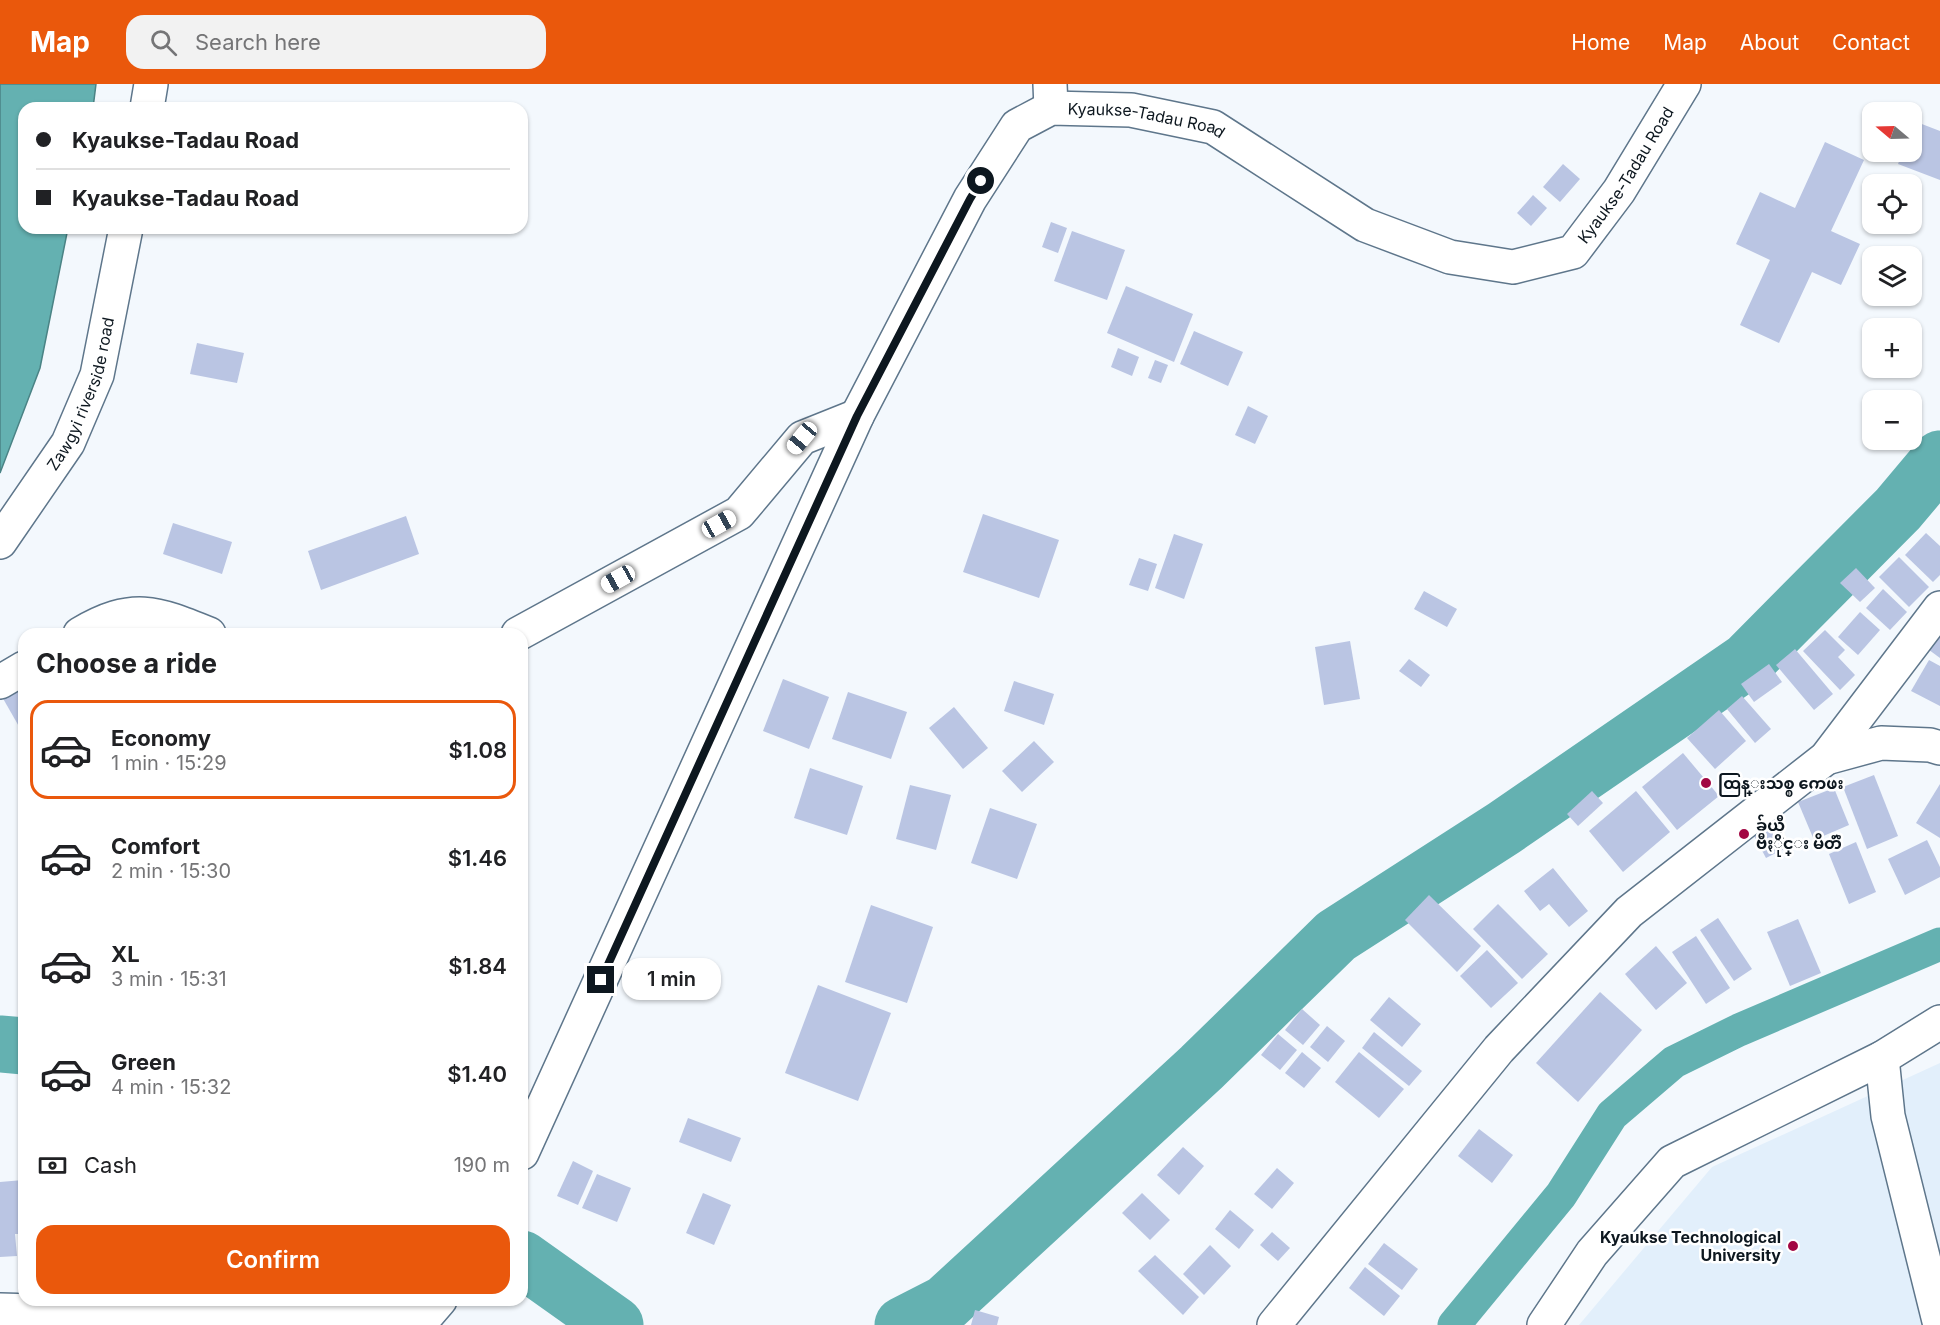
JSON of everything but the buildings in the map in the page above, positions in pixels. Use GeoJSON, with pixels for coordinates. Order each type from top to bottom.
{"type":"FeatureCollection","features":[{"type":"Feature","properties":{"kind":"street"},"geometry":{"type":"LineString","coordinates":[[148,102],[151,84]]}},
{"type":"Feature","properties":{"kind":"street","name":"Kyaukse-Tadau Road"},"geometry":{"type":"LineString","coordinates":[[528,1140],[857,416],[970,199],[1017,126],[1050,96],[1213,127],[1365,225],[1450,257],[1513,267],[1573,252],[1619,191],[1684,84]]}},
{"type":"Feature","properties":{"kind":"street","name":"Zawgyi riverside road"},"geometry":{"type":"LineString","coordinates":[[0,543],[68,443],[97,375],[125,234]]}},
{"type":"Feature","properties":{"kind":"street"},"geometry":{"type":"LineString","coordinates":[[528,629],[739,513],[802,438],[857,416]]}},
{"type":"Feature","properties":{"kind":"street"},"geometry":{"type":"LineString","coordinates":[[1274,1325],[1499,1048],[1629,912],[1826,758],[1940,608]]}},
{"type":"Feature","properties":{"kind":"street"},"geometry":{"type":"LineString","coordinates":[[91,628],[125,615],[144,614],[167,617],[194,628]]}},
{"type":"Feature","properties":{"kind":"street"},"geometry":{"type":"LineString","coordinates":[[0,682],[18,672]]}},
{"type":"Feature","properties":{"kind":"street"},"geometry":{"type":"LineString","coordinates":[[1826,758],[1881,743],[1930,745],[1940,748]]}},
{"type":"Feature","properties":{"kind":"street"},"geometry":{"type":"LineString","coordinates":[[1544,1325],[1592,1253],[1672,1162],[1882,1058],[1940,1022]]}},
{"type":"Feature","properties":{"kind":"street"},"geometry":{"type":"LineString","coordinates":[[1882,1058],[1888,1116],[1934,1273],[1940,1325]]}},
{"type":"Feature","properties":{"kind":"street"},"geometry":{"type":"LineString","coordinates":[[0,1310],[430,1316]]}},
{"type":"Feature","properties":{"kind":"shaded area","name":"Kyaukse Technological University"},"geometry":{"type":"Polygon","coordinates":[[[1940,1063],[1940,1325],[1579,1325],[1712,1167],[1940,1063]]]}},
{"type":"Feature","properties":{"kind":"water"},"geometry":{"type":"Polygon","coordinates":[[[0,84],[96,84],[94,102],[18,102],[18,234],[67,234],[40,368],[0,473],[0,84]]]}},
{"type":"Feature","properties":{"kind":"waterway"},"geometry":{"type":"LineString","coordinates":[[903,1325],[946,1303],[1201,1068],[1336,936],[1504,828],[1747,661],[1898,509],[1940,459]]}},
{"type":"Feature","properties":{"kind":"waterway"},"geometry":{"type":"LineString","coordinates":[[1454,1325],[1561,1195],[1612,1115],[1674,1062],[1739,1030],[1940,944]]}},
{"type":"Feature","properties":{"kind":"waterway"},"geometry":{"type":"LineString","coordinates":[[0,1044],[18,1046]]}},
{"type":"Feature","properties":{"kind":"waterway"},"geometry":{"type":"LineString","coordinates":[[528,1263],[615,1325]]}},
{"type":"Feature","properties":{"kind":"place","name":"ထြန္းသစ္စ ကေဖး"},"geometry":{"type":"Point","coordinates":[1706,783]}},
{"type":"Feature","properties":{"kind":"place","name":"ခ်ယ္ရီ ဗီႏိုင္း မိတၱဴ"},"geometry":{"type":"Point","coordinates":[1744,834]}},
{"type":"Feature","properties":{"kind":"place","name":"Kyaukse Technological University"},"geometry":{"type":"Point","coordinates":[1793,1246]}},
{"type":"Feature","properties":{"kind":"route"},"geometry":{"type":"LineString","coordinates":[[601,980],[857,416],[981,181]]}}]}
